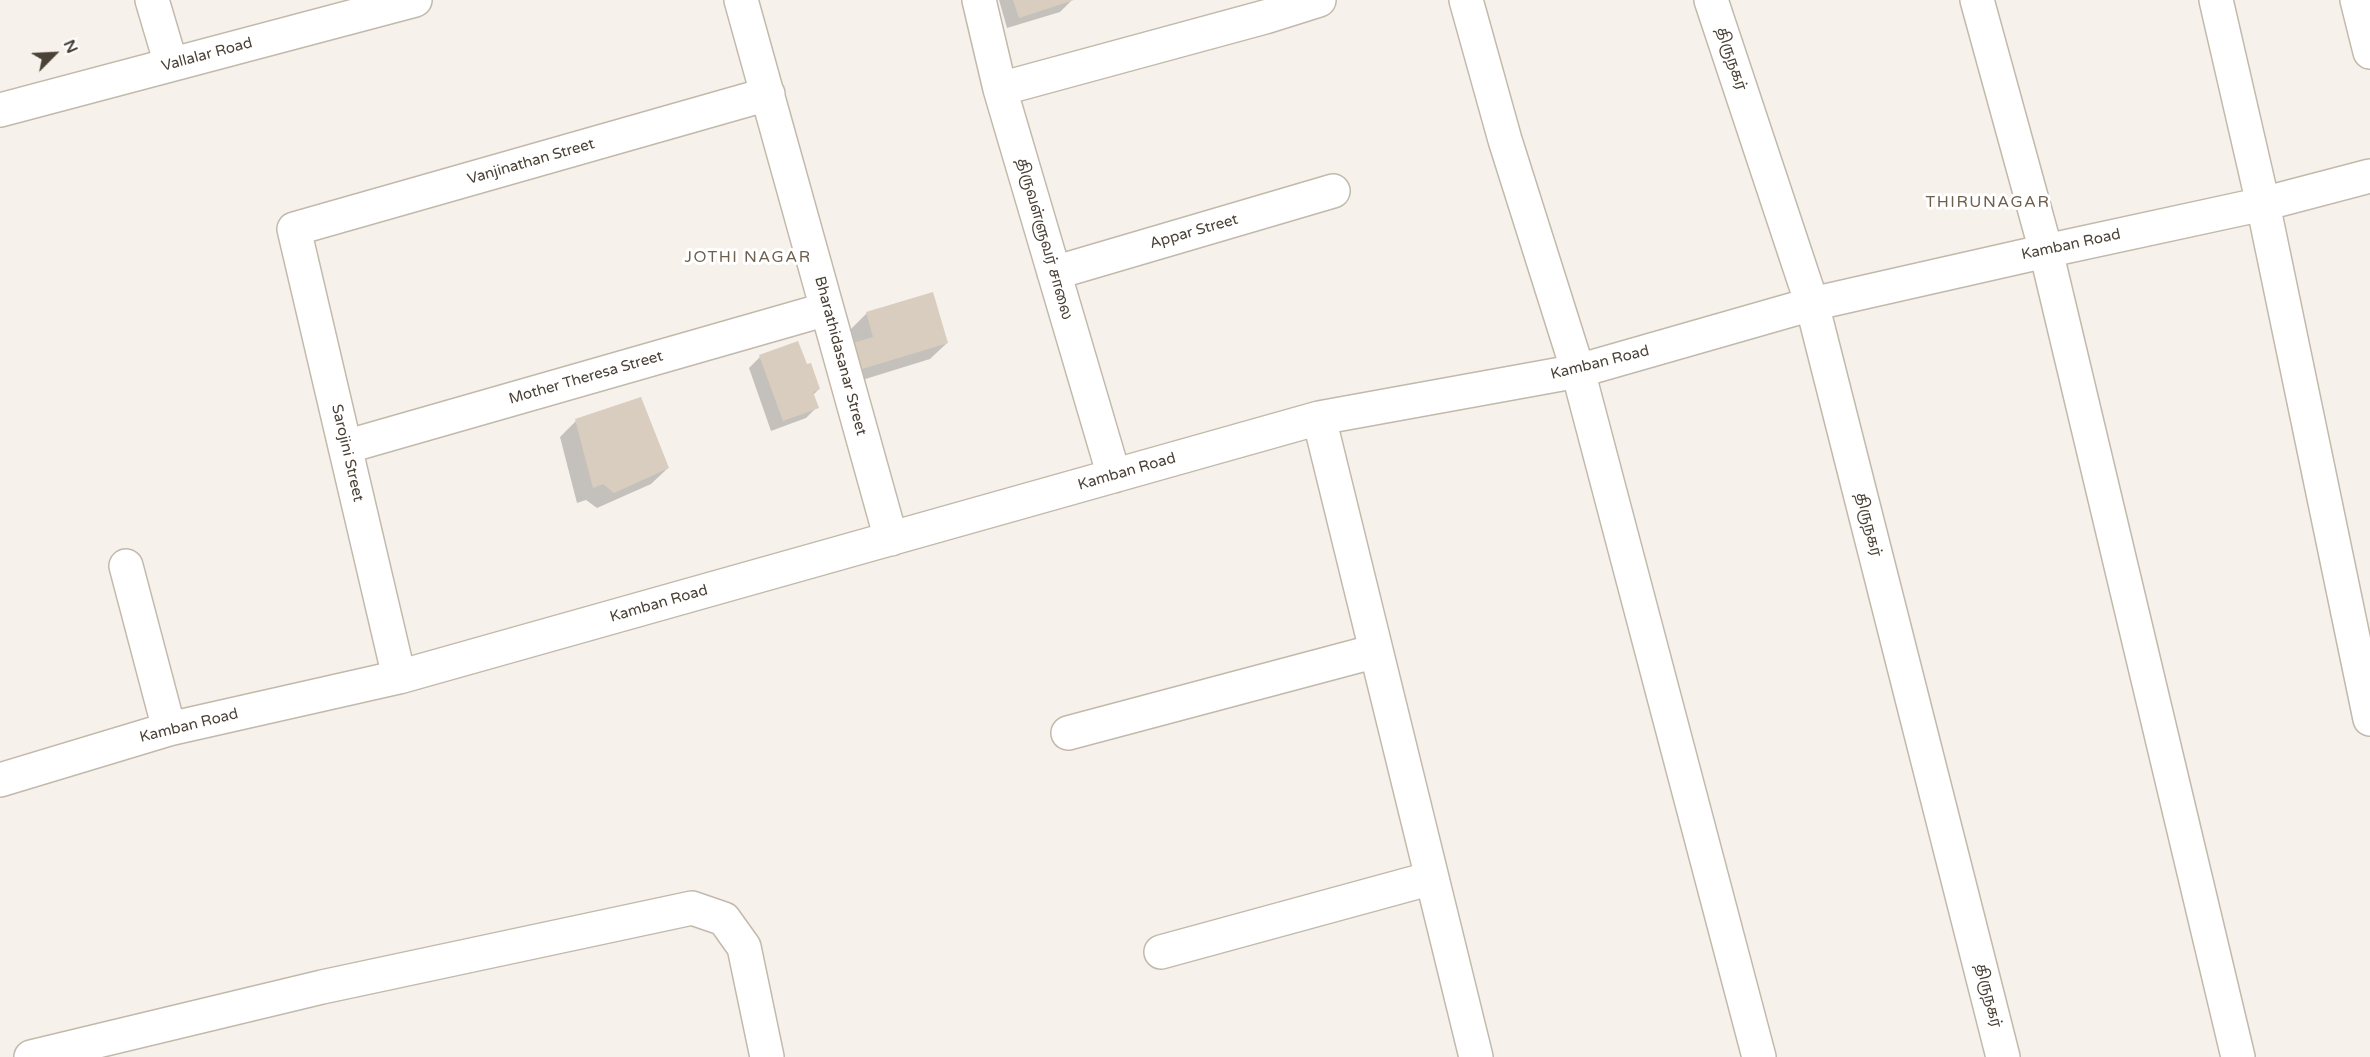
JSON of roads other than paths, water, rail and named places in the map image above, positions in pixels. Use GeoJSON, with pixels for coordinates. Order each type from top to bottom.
{"type":"FeatureCollection","features":[{"type":"Feature","properties":{"kind":"street"},"geometry":{"type":"LineString","coordinates":[[152,0],[171,64]]}},
{"type":"Feature","properties":{"kind":"street","name":"Vallalar Road"},"geometry":{"type":"LineString","coordinates":[[0,110],[415,0]]}},
{"type":"Feature","properties":{"kind":"street","name":"Bharathidasanar Street"},"geometry":{"type":"LineString","coordinates":[[741,0],[891,539]]}},
{"type":"Feature","properties":{"kind":"street","name":"திருவள்ளுவர் சாலை"},"geometry":{"type":"LineString","coordinates":[[979,0],[1000,89],[1114,476]]}},
{"type":"Feature","properties":{"kind":"street"},"geometry":{"type":"LineString","coordinates":[[1000,89],[1319,0]]}},
{"type":"Feature","properties":{"kind":"street"},"geometry":{"type":"LineString","coordinates":[[1466,0],[1505,140],[1578,371],[1759,1057]]}},
{"type":"Feature","properties":{"kind":"street","name":"திருநகர்"},"geometry":{"type":"LineString","coordinates":[[1711,0],[1812,304],[2003,1057]]}},
{"type":"Feature","properties":{"kind":"street"},"geometry":{"type":"LineString","coordinates":[[1977,0],[2046,251],[2238,1057]]}},
{"type":"Feature","properties":{"kind":"street"},"geometry":{"type":"LineString","coordinates":[[2216,0],[2264,204],[2370,719]]}},
{"type":"Feature","properties":{"kind":"street"},"geometry":{"type":"LineString","coordinates":[[2357,0],[2370,52]]}},
{"type":"Feature","properties":{"kind":"street","name":"Vanjinathan Street"},"geometry":{"type":"LineString","coordinates":[[294,230],[768,94]]}},
{"type":"Feature","properties":{"kind":"street","name":"Kamban Road"},"geometry":{"type":"LineString","coordinates":[[0,780],[169,729],[399,677],[1319,418],[1578,371],[1812,304],[2264,204],[2370,176]]}},
{"type":"Feature","properties":{"kind":"street","name":"Appar Street"},"geometry":{"type":"LineString","coordinates":[[1054,273],[1333,191]]}},
{"type":"Feature","properties":{"kind":"street","name":"Sarojini Street"},"geometry":{"type":"LineString","coordinates":[[294,230],[399,677]]}},
{"type":"Feature","properties":{"kind":"street","name":"Mother Theresa Street"},"geometry":{"type":"LineString","coordinates":[[345,447],[827,309]]}},
{"type":"Feature","properties":{"kind":"street"},"geometry":{"type":"LineString","coordinates":[[1319,418],[1476,1057]]}},
{"type":"Feature","properties":{"kind":"street"},"geometry":{"type":"LineString","coordinates":[[126,566],[169,729]]}},
{"type":"Feature","properties":{"kind":"street"},"geometry":{"type":"LineString","coordinates":[[1068,733],[1376,651]]}},
{"type":"Feature","properties":{"kind":"street"},"geometry":{"type":"LineString","coordinates":[[1161,952],[1432,878]]}},
{"type":"Feature","properties":{"kind":"street"},"geometry":{"type":"LineString","coordinates":[[31,1057],[322,987],[692,908],[724,919],[744,946],[767,1057]]}},
{"type":"Feature","properties":{"kind":"district","name":"THIRUNAGAR"},"geometry":{"type":"Point","coordinates":[1988,203]}},
{"type":"Feature","properties":{"kind":"district","name":"JOTHI NAGAR"},"geometry":{"type":"Point","coordinates":[748,258]}}]}
